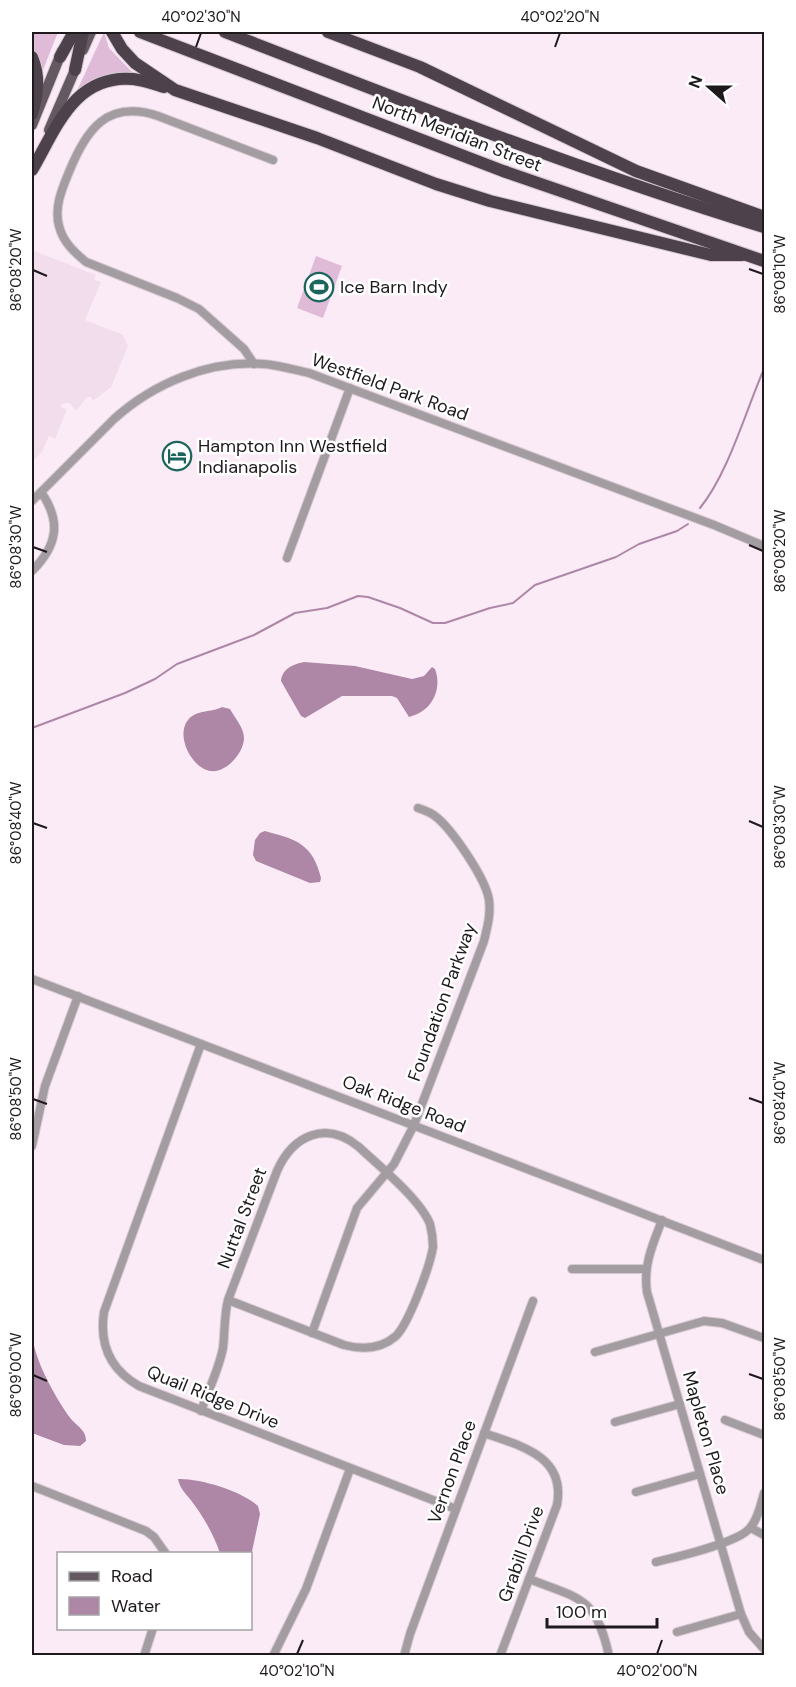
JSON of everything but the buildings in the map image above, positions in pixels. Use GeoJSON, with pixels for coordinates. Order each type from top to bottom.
{"type":"FeatureCollection","features":[{"type":"Feature","properties":{"kind":"highway"},"geometry":{"type":"LineString","coordinates":[[60,57],[72,32]]}},
{"type":"Feature","properties":{"kind":"highway"},"geometry":{"type":"LineString","coordinates":[[75,70],[83,32]]}},
{"type":"Feature","properties":{"kind":"highway"},"geometry":{"type":"LineString","coordinates":[[112,32],[127,55],[175,90]]}},
{"type":"Feature","properties":{"kind":"highway","name":"North Meridian Street"},"geometry":{"type":"LineString","coordinates":[[140,32],[503,171],[765,261]]}},
{"type":"Feature","properties":{"kind":"highway","name":"North Meridian Street"},"geometry":{"type":"LineString","coordinates":[[225,32],[593,171],[765,227]]}},
{"type":"Feature","properties":{"kind":"highway"},"geometry":{"type":"LineString","coordinates":[[328,32],[420,67],[636,171],[765,217]]}},
{"type":"Feature","properties":{"kind":"highway"},"geometry":{"type":"LineString","coordinates":[[32,57],[38,84],[32,114]]}},
{"type":"Feature","properties":{"kind":"highway"},"geometry":{"type":"LineString","coordinates":[[32,171],[71,104],[84,92],[104,82],[130,79],[175,90],[317,138],[490,201],[711,255],[742,255]]}},
{"type":"Feature","properties":{"kind":"main road"},"geometry":{"type":"LineString","coordinates":[[32,171],[91,32]]}},
{"type":"Feature","properties":{"kind":"main road"},"geometry":{"type":"LineString","coordinates":[[32,125],[60,57]]}},
{"type":"Feature","properties":{"kind":"street"},"geometry":{"type":"LineString","coordinates":[[254,364],[244,349],[199,309],[86,262],[64,239],[58,225],[57,212],[63,187],[88,133],[99,123],[130,111],[143,111],[158,116],[273,160]]}},
{"type":"Feature","properties":{"kind":"street","name":"Westfield Park Road"},"geometry":{"type":"LineString","coordinates":[[32,501],[120,413],[155,388],[198,372],[254,364],[295,370],[350,388],[765,546]]}},
{"type":"Feature","properties":{"kind":"street"},"geometry":{"type":"LineString","coordinates":[[287,558],[350,388]]}},
{"type":"Feature","properties":{"kind":"street"},"geometry":{"type":"LineString","coordinates":[[32,571],[48,551],[54,531],[52,510],[41,492]]}},
{"type":"Feature","properties":{"kind":"street","name":"Foundation Parkway"},"geometry":{"type":"LineString","coordinates":[[312,1333],[354,1214],[398,1157],[414,1125],[484,941],[489,919],[487,891],[477,871],[449,830],[433,814],[418,808]]}},
{"type":"Feature","properties":{"kind":"street","name":"Oak Ridge Road"},"geometry":{"type":"LineString","coordinates":[[32,979],[765,1260]]}},
{"type":"Feature","properties":{"kind":"street"},"geometry":{"type":"LineString","coordinates":[[32,1146],[45,1086],[78,996]]}},
{"type":"Feature","properties":{"kind":"street","name":"Quail Ridge Drive"},"geometry":{"type":"LineString","coordinates":[[201,1044],[104,1312],[102,1323],[107,1353],[116,1368],[139,1386],[456,1509]]}},
{"type":"Feature","properties":{"kind":"street","name":"Nuttal Street"},"geometry":{"type":"LineString","coordinates":[[201,1411],[222,1352],[228,1300],[285,1154],[295,1144],[312,1136],[335,1134],[356,1145],[386,1173]]}},
{"type":"Feature","properties":{"kind":"street"},"geometry":{"type":"LineString","coordinates":[[228,1300],[344,1345],[369,1348],[394,1337],[407,1319],[433,1246],[432,1232],[422,1210],[386,1173]]}},
{"type":"Feature","properties":{"kind":"street","name":"Mapleton Place"},"geometry":{"type":"LineString","coordinates":[[662,1220],[645,1269],[647,1292],[741,1614],[749,1632],[765,1649]]}},
{"type":"Feature","properties":{"kind":"street"},"geometry":{"type":"LineString","coordinates":[[572,1269],[645,1269]]}},
{"type":"Feature","properties":{"kind":"street","name":"Vernon Place"},"geometry":{"type":"LineString","coordinates":[[404,1656],[533,1301]]}},
{"type":"Feature","properties":{"kind":"street"},"geometry":{"type":"LineString","coordinates":[[595,1352],[695,1323],[710,1321],[765,1338]]}},
{"type":"Feature","properties":{"kind":"street"},"geometry":{"type":"LineString","coordinates":[[615,1422],[680,1404]]}},
{"type":"Feature","properties":{"kind":"street"},"geometry":{"type":"LineString","coordinates":[[725,1420],[765,1435]]}},
{"type":"Feature","properties":{"kind":"street","name":"Grabill Drive"},"geometry":{"type":"LineString","coordinates":[[484,1433],[537,1454],[552,1470],[557,1480],[557,1505],[500,1656]]}},
{"type":"Feature","properties":{"kind":"street"},"geometry":{"type":"LineString","coordinates":[[273,1656],[306,1589],[351,1469]]}},
{"type":"Feature","properties":{"kind":"street"},"geometry":{"type":"LineString","coordinates":[[636,1492],[700,1474]]}},
{"type":"Feature","properties":{"kind":"street"},"geometry":{"type":"LineString","coordinates":[[32,1486],[146,1531],[154,1537],[165,1552]]}},
{"type":"Feature","properties":{"kind":"street"},"geometry":{"type":"LineString","coordinates":[[656,1562],[737,1537],[751,1528],[765,1493]]}},
{"type":"Feature","properties":{"kind":"street"},"geometry":{"type":"LineString","coordinates":[[751,1528],[765,1535]]}},
{"type":"Feature","properties":{"kind":"street"},"geometry":{"type":"LineString","coordinates":[[529,1579],[586,1603],[598,1618],[609,1656]]}},
{"type":"Feature","properties":{"kind":"street"},"geometry":{"type":"LineString","coordinates":[[677,1632],[741,1614]]}},
{"type":"Feature","properties":{"kind":"street"},"geometry":{"type":"LineString","coordinates":[[144,1656],[153,1630]]}},
{"type":"Feature","properties":{"kind":"shaded area"},"geometry":{"type":"Polygon","coordinates":[[[32,32],[58,32],[43,70],[40,72],[32,48],[32,32]]]}},
{"type":"Feature","properties":{"kind":"shaded area"},"geometry":{"type":"Polygon","coordinates":[[[104,32],[109,48],[133,73],[76,93],[104,32]]]}},
{"type":"Feature","properties":{"kind":"shaded area"},"geometry":{"type":"Polygon","coordinates":[[[32,250],[96,275],[94,280],[101,282],[85,320],[123,335],[128,346],[111,387],[93,401],[91,397],[87,397],[76,411],[70,403],[62,404],[60,407],[67,409],[55,439],[49,436],[42,452],[32,462],[32,250]]]}},
{"type":"Feature","properties":{"kind":"shaded area","name":"Ice Barn Indy"},"geometry":{"type":"Polygon","coordinates":[[[316,256],[342,266],[323,318],[297,308],[316,256]]]}},
{"type":"Feature","properties":{"kind":"water"},"geometry":{"type":"Polygon","coordinates":[[[304,662],[355,666],[412,679],[424,676],[432,667],[437,677],[436,692],[429,705],[409,717],[397,698],[392,696],[342,696],[305,718],[301,716],[281,681],[283,673],[289,668],[304,662]]]}},
{"type":"Feature","properties":{"kind":"water"},"geometry":{"type":"Polygon","coordinates":[[[222,707],[230,709],[239,723],[244,734],[243,744],[233,761],[222,769],[211,771],[204,769],[192,758],[185,743],[184,727],[188,720],[196,714],[222,707]]]}},
{"type":"Feature","properties":{"kind":"water"},"geometry":{"type":"Polygon","coordinates":[[[265,831],[286,837],[302,845],[313,858],[321,878],[320,882],[310,883],[256,861],[253,855],[255,840],[260,833],[265,831]]]}},
{"type":"Feature","properties":{"kind":"water"},"geometry":{"type":"Polygon","coordinates":[[[32,1329],[40,1364],[52,1389],[71,1419],[85,1434],[86,1441],[80,1446],[64,1445],[32,1433],[32,1329]]]}},
{"type":"Feature","properties":{"kind":"water"},"geometry":{"type":"Polygon","coordinates":[[[178,1479],[220,1486],[242,1495],[258,1506],[260,1514],[252,1552],[220,1552],[207,1525],[178,1479]]]}},
{"type":"Feature","properties":{"kind":"waterway"},"geometry":{"type":"LineString","coordinates":[[700,508],[728,460],[764,369]]}},
{"type":"Feature","properties":{"kind":"waterway"},"geometry":{"type":"LineString","coordinates":[[32,728],[125,693],[155,679],[177,664],[254,635],[295,613],[327,608],[358,596],[400,608],[433,623],[445,623],[513,603],[535,585],[616,557],[639,544],[677,531],[688,524]]}},
{"type":"Feature","properties":{"kind":"place","name":"Ice Barn Indy"},"geometry":{"type":"Point","coordinates":[319,287]}},
{"type":"Feature","properties":{"kind":"place","name":"Hampton Inn Westfield Indianapolis"},"geometry":{"type":"Point","coordinates":[177,456]}}]}
